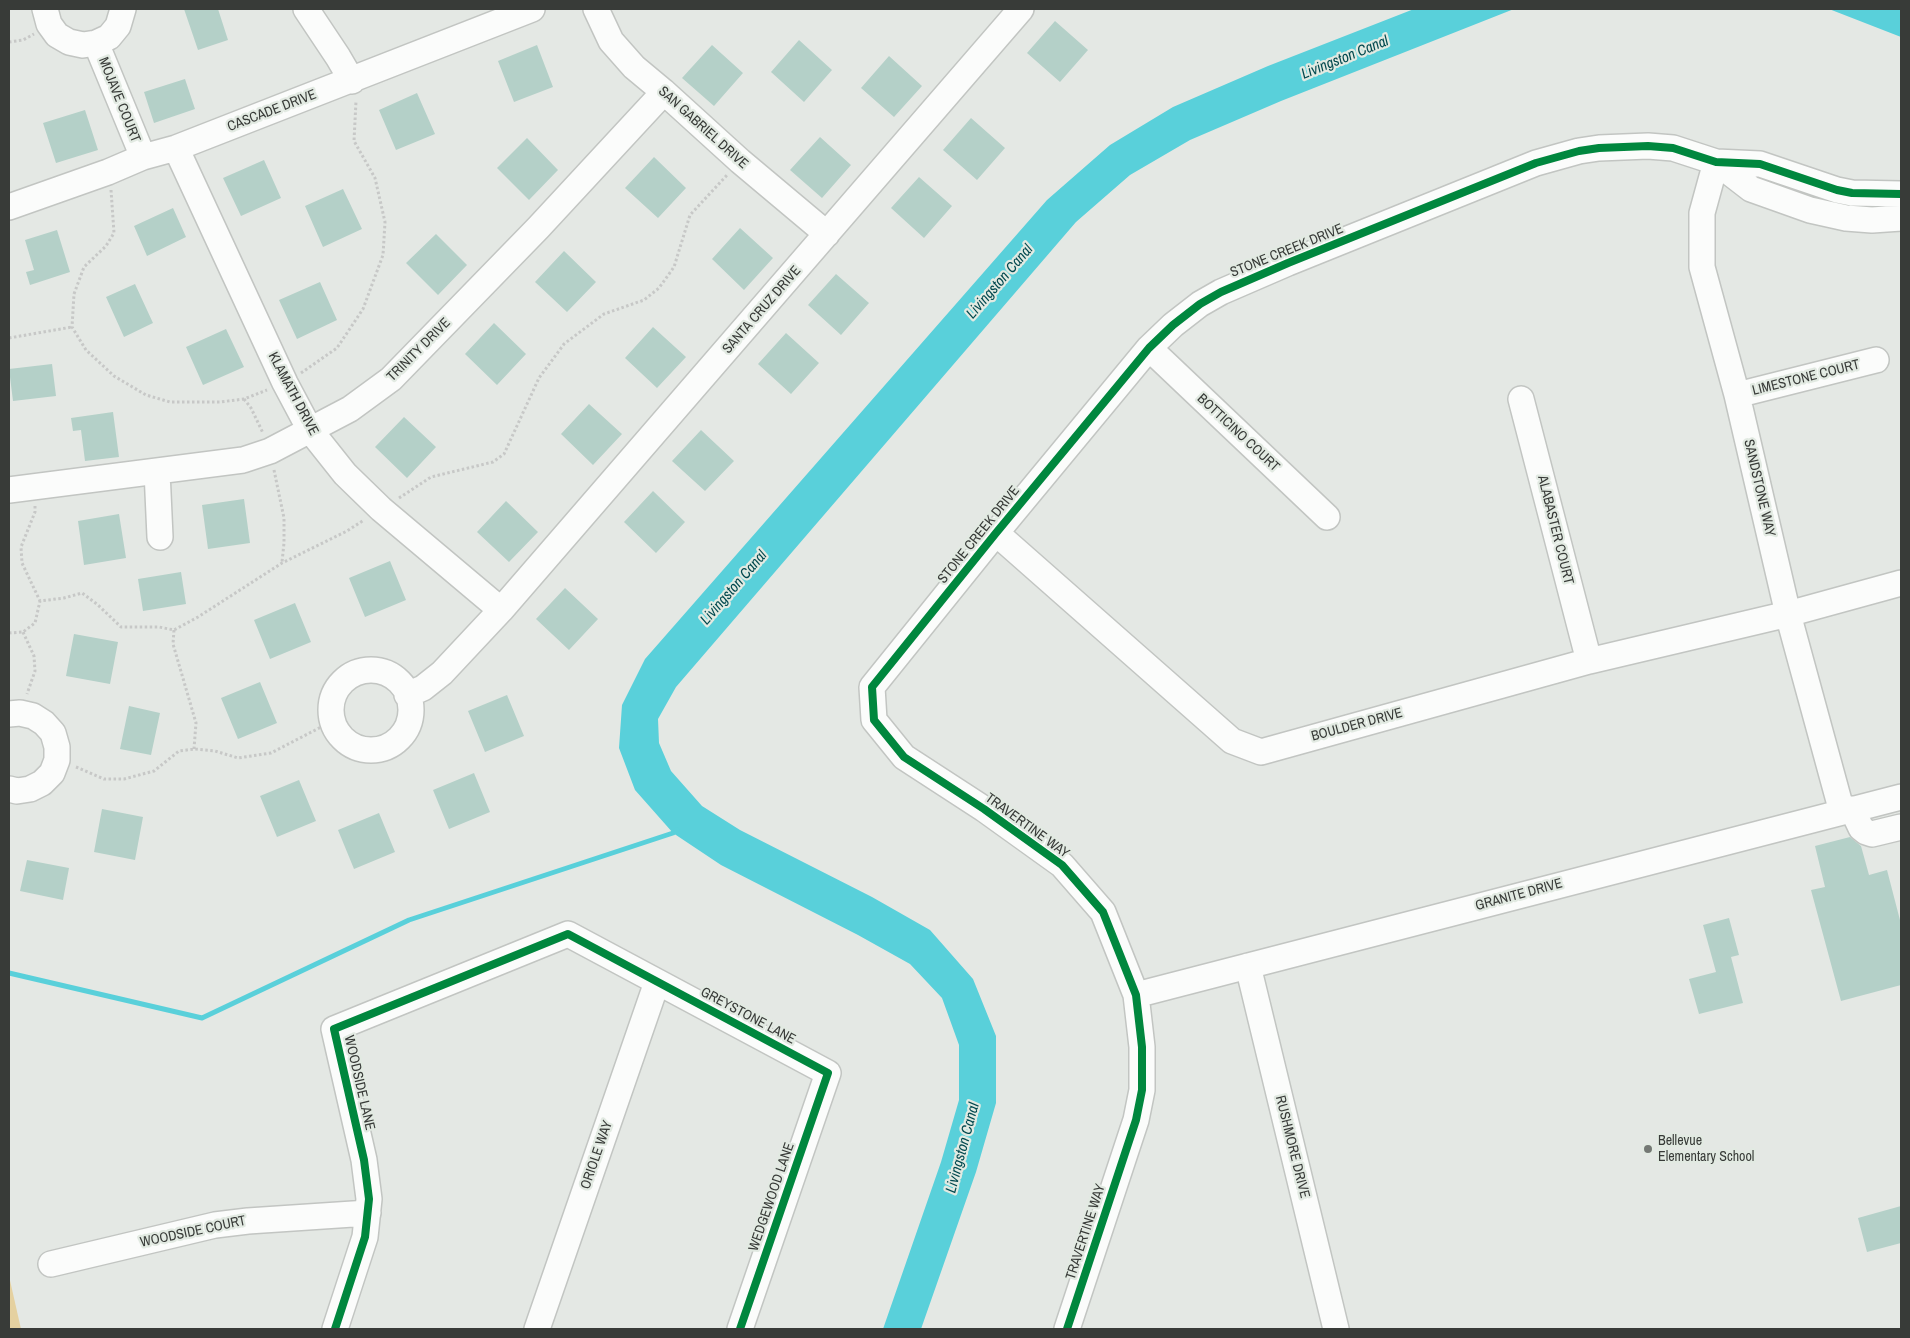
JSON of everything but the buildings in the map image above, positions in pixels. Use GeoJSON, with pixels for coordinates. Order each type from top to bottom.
{"type":"FeatureCollection","features":[{"type":"Feature","properties":{"kind":"street","name":"MOJAVE COURT"},"geometry":{"type":"LineString","coordinates":[[47,16],[57,35],[69,42],[83,45],[96,43],[109,36],[118,26],[123,9]]}},
{"type":"Feature","properties":{"kind":"street"},"geometry":{"type":"LineString","coordinates":[[306,9],[352,81]]}},
{"type":"Feature","properties":{"kind":"street","name":"CASCADE DRIVE"},"geometry":{"type":"LineString","coordinates":[[9,206],[108,172],[143,157],[176,148],[352,81],[532,9]]}},
{"type":"Feature","properties":{"kind":"street","name":"SAN GABRIEL DRIVE"},"geometry":{"type":"LineString","coordinates":[[596,9],[611,41],[634,67],[740,161],[827,234]]}},
{"type":"Feature","properties":{"kind":"street","name":"SANTA CRUZ DRIVE"},"geometry":{"type":"LineString","coordinates":[[407,695],[423,688],[442,673],[501,610],[1021,9]]}},
{"type":"Feature","properties":{"kind":"street","name":"MOJAVE COURT"},"geometry":{"type":"LineString","coordinates":[[96,43],[143,157]]}},
{"type":"Feature","properties":{"kind":"street","name":"TRINITY DRIVE"},"geometry":{"type":"LineString","coordinates":[[9,490],[243,460],[270,451],[350,409],[391,379],[538,228],[664,92]]}},
{"type":"Feature","properties":{"kind":"street","name":"STONE CREEK DRIVE"},"geometry":{"type":"LineString","coordinates":[[874,720],[872,687],[996,533],[1149,348],[1173,325],[1200,304],[1221,292],[1536,163],[1586,150],[1648,146],[1673,148],[1716,162],[1760,164],[1837,190],[1852,193],[1901,194]]}},
{"type":"Feature","properties":{"kind":"street","name":"KLAMATH DRIVE"},"geometry":{"type":"LineString","coordinates":[[176,148],[285,383],[310,430],[345,474],[381,509],[501,610]]}},
{"type":"Feature","properties":{"kind":"street","name":"STONE CREEK DRIVE"},"geometry":{"type":"LineString","coordinates":[[1716,162],[1751,189],[1810,210],[1846,218],[1872,220],[1901,218]]}},
{"type":"Feature","properties":{"kind":"street","name":"SANDSTONE WAY"},"geometry":{"type":"LineString","coordinates":[[1716,162],[1702,213],[1702,267],[1737,395],[1788,614],[1847,810],[1860,828],[1866,832],[1880,832],[1901,827]]}},
{"type":"Feature","properties":{"kind":"street","name":"BOTTICINO COURT"},"geometry":{"type":"LineString","coordinates":[[1149,348],[1327,517]]}},
{"type":"Feature","properties":{"kind":"street","name":"LIMESTONE COURT"},"geometry":{"type":"LineString","coordinates":[[1737,395],[1876,360]]}},
{"type":"Feature","properties":{"kind":"street","name":"ALABASTER COURT"},"geometry":{"type":"LineString","coordinates":[[1521,399],[1589,661]]}},
{"type":"Feature","properties":{"kind":"street"},"geometry":{"type":"LineString","coordinates":[[157,472],[160,538]]}},
{"type":"Feature","properties":{"kind":"street","name":"BOULDER DRIVE"},"geometry":{"type":"LineString","coordinates":[[996,533],[1232,741],[1261,752],[1589,661],[1788,614],[1901,583]]}},
{"type":"Feature","properties":{"kind":"street"},"geometry":{"type":"LineString","coordinates":[[370,670],[393,677],[403,687],[407,695],[410,709],[408,724],[401,736],[391,745],[378,750],[354,747],[344,741],[333,724],[332,700],[337,688],[348,678],[360,672],[370,670]]}},
{"type":"Feature","properties":{"kind":"street"},"geometry":{"type":"LineString","coordinates":[[9,790],[30,790],[42,783],[52,773],[57,747],[53,734],[44,723],[33,716],[14,713]]}},
{"type":"Feature","properties":{"kind":"street","name":"TRAVERTINE WAY"},"geometry":{"type":"LineString","coordinates":[[874,720],[904,757],[984,809],[1062,866],[1102,912],[1136,995],[1142,1047],[1142,1090],[1136,1120],[1067,1329]]}},
{"type":"Feature","properties":{"kind":"street","name":"GRANITE DRIVE"},"geometry":{"type":"LineString","coordinates":[[1136,995],[1901,796]]}},
{"type":"Feature","properties":{"kind":"street","name":"GREYSTONE LANE"},"geometry":{"type":"LineString","coordinates":[[568,934],[828,1073]]}},
{"type":"Feature","properties":{"kind":"street","name":"WOODSIDE LANE"},"geometry":{"type":"LineString","coordinates":[[336,1329],[365,1237],[369,1199],[364,1160],[334,1029],[568,934]]}},
{"type":"Feature","properties":{"kind":"street","name":"RUSHMORE DRIVE"},"geometry":{"type":"LineString","coordinates":[[1248,966],[1336,1329]]}},
{"type":"Feature","properties":{"kind":"street","name":"ORIOLE WAY"},"geometry":{"type":"LineString","coordinates":[[538,1329],[657,982]]}},
{"type":"Feature","properties":{"kind":"street","name":"WEDGEWOOD LANE"},"geometry":{"type":"LineString","coordinates":[[740,1329],[828,1073]]}},
{"type":"Feature","properties":{"kind":"street","name":"WOODSIDE COURT"},"geometry":{"type":"LineString","coordinates":[[51,1264],[248,1220],[368,1213]]}},
{"type":"Feature","properties":{"kind":"path"},"geometry":{"type":"LineString","coordinates":[[9,42],[23,40],[47,16]]}},
{"type":"Feature","properties":{"kind":"path"},"geometry":{"type":"LineString","coordinates":[[108,172],[114,233],[106,246],[84,267],[74,294],[72,327],[86,350],[114,376],[146,395],[170,402],[220,402],[244,399],[285,383],[337,348],[363,309],[383,255],[385,222],[375,178],[354,141],[356,100],[352,81]]}},
{"type":"Feature","properties":{"kind":"path"},"geometry":{"type":"LineString","coordinates":[[40,601],[64,598],[82,593],[121,627],[159,626],[174,630],[198,617],[282,563],[347,531],[431,477],[493,462],[504,454],[539,378],[564,344],[604,314],[644,300],[659,288],[674,267],[690,215],[740,161]]}},
{"type":"Feature","properties":{"kind":"path"},"geometry":{"type":"LineString","coordinates":[[9,338],[72,327]]}},
{"type":"Feature","properties":{"kind":"path"},"geometry":{"type":"LineString","coordinates":[[244,399],[259,423],[270,451],[284,518],[282,563]]}},
{"type":"Feature","properties":{"kind":"path"},"geometry":{"type":"LineString","coordinates":[[9,633],[23,632],[35,623],[40,601],[22,563],[21,547],[35,512],[34,487]]}},
{"type":"Feature","properties":{"kind":"path"},"geometry":{"type":"LineString","coordinates":[[174,630],[173,644],[196,723],[194,749]]}},
{"type":"Feature","properties":{"kind":"path"},"geometry":{"type":"LineString","coordinates":[[14,713],[36,671],[34,656],[23,632]]}},
{"type":"Feature","properties":{"kind":"path"},"geometry":{"type":"LineString","coordinates":[[56,760],[104,779],[124,779],[154,771],[179,751],[194,749],[215,751],[238,758],[271,753],[323,726],[333,724]]}},
{"type":"Feature","properties":{"kind":"shaded area"},"geometry":{"type":"Polygon","coordinates":[[[9,1276],[21,1329],[9,1329],[9,1276]]]}},
{"type":"Feature","properties":{"kind":"water","name":"Livingston Canal"},"geometry":{"type":"Polygon","coordinates":[[[1414,9],[1514,9],[1281,101],[1190,140],[1130,175],[1076,222],[676,687],[658,719],[659,743],[671,771],[702,806],[740,830],[872,897],[930,930],[973,979],[996,1036],[996,1103],[976,1172],[921,1329],[883,1329],[941,1162],[959,1100],[959,1045],[942,998],[910,964],[858,935],[721,865],[673,833],[635,790],[619,748],[622,705],[645,659],[1047,200],[1110,145],[1173,107],[1268,66],[1414,9]]]}},
{"type":"Feature","properties":{"kind":"water"},"geometry":{"type":"Polygon","coordinates":[[[1829,9],[1901,9],[1901,37],[1829,9]]]}},
{"type":"Feature","properties":{"kind":"waterway"},"geometry":{"type":"LineString","coordinates":[[9,973],[202,1018],[409,920],[673,833],[677,830]]}},
{"type":"Feature","properties":{"kind":"cycle path"},"geometry":{"type":"LineString","coordinates":[[1067,1329],[1136,1120],[1142,1090],[1142,1047],[1136,995],[1103,912],[1062,865],[984,809],[904,757],[874,720],[872,687],[1149,348],[1173,325],[1200,304],[1221,292],[1536,163],[1579,151],[1599,148],[1648,146],[1673,148],[1716,162],[1760,164],[1837,190],[1852,193],[1901,194]]}},
{"type":"Feature","properties":{"kind":"cycle path"},"geometry":{"type":"LineString","coordinates":[[335,1329],[365,1237],[369,1199],[364,1160],[334,1029],[568,934],[828,1073],[740,1329]]}},
{"type":"Feature","properties":{"kind":"place","name":"Bellevue Elementary School"},"geometry":{"type":"Point","coordinates":[1648,1149]}}]}
